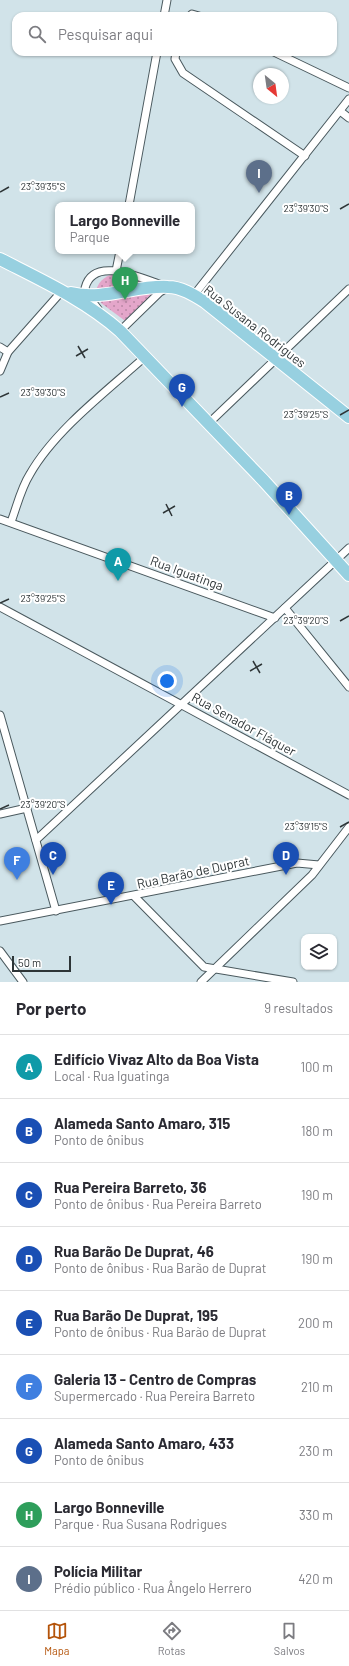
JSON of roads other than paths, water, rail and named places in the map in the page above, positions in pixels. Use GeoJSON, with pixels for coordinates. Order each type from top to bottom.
{"type":"FeatureCollection","features":[{"type":"Feature","properties":{"kind":"main road"},"geometry":{"type":"LineString","coordinates":[[0,259],[62,291],[105,318],[120,331],[146,356],[264,481],[349,575]]}},
{"type":"Feature","properties":{"kind":"main road","name":"Rua Susana Rodrigues"},"geometry":{"type":"LineString","coordinates":[[62,291],[88,296],[169,287],[194,295],[276,358],[349,417]]}},
{"type":"Feature","properties":{"kind":"street"},"geometry":{"type":"LineString","coordinates":[[165,12],[167,0]]}},
{"type":"Feature","properties":{"kind":"street"},"geometry":{"type":"LineString","coordinates":[[129,202],[156,56]]}},
{"type":"Feature","properties":{"kind":"street"},"geometry":{"type":"LineString","coordinates":[[175,56],[175,59],[182,73],[305,156]]}},
{"type":"Feature","properties":{"kind":"street"},"geometry":{"type":"LineString","coordinates":[[282,56],[349,88]]}},
{"type":"Feature","properties":{"kind":"street"},"geometry":{"type":"LineString","coordinates":[[194,295],[349,99]]}},
{"type":"Feature","properties":{"kind":"street"},"geometry":{"type":"LineString","coordinates":[[340,111],[349,118]]}},
{"type":"Feature","properties":{"kind":"street"},"geometry":{"type":"LineString","coordinates":[[116,271],[119,254]]}},
{"type":"Feature","properties":{"kind":"street"},"geometry":{"type":"LineString","coordinates":[[105,318],[88,296],[86,288],[91,276],[99,272],[116,271],[169,287]]}},
{"type":"Feature","properties":{"kind":"street"},"geometry":{"type":"LineString","coordinates":[[120,331],[160,292],[169,287]]}},
{"type":"Feature","properties":{"kind":"street"},"geometry":{"type":"LineString","coordinates":[[209,423],[349,290]]}},
{"type":"Feature","properties":{"kind":"street"},"geometry":{"type":"LineString","coordinates":[[0,371],[8,352],[62,291]]}},
{"type":"Feature","properties":{"kind":"street"},"geometry":{"type":"LineString","coordinates":[[0,348],[8,352]]}},
{"type":"Feature","properties":{"kind":"street"},"geometry":{"type":"LineString","coordinates":[[11,522],[29,474],[45,452],[64,430],[146,356]]}},
{"type":"Feature","properties":{"kind":"street","name":"Rua Iguatinga"},"geometry":{"type":"LineString","coordinates":[[0,519],[275,618]]}},
{"type":"Feature","properties":{"kind":"street"},"geometry":{"type":"LineString","coordinates":[[36,840],[349,548]]}},
{"type":"Feature","properties":{"kind":"street","name":"Rua Senador Fláquer"},"geometry":{"type":"LineString","coordinates":[[0,606],[349,795]]}},
{"type":"Feature","properties":{"kind":"street"},"geometry":{"type":"LineString","coordinates":[[285,608],[349,687]]}},
{"type":"Feature","properties":{"kind":"street"},"geometry":{"type":"LineString","coordinates":[[0,715],[56,910]]}},
{"type":"Feature","properties":{"kind":"street"},"geometry":{"type":"LineString","coordinates":[[0,814],[27,808]]}},
{"type":"Feature","properties":{"kind":"street"},"geometry":{"type":"LineString","coordinates":[[201,982],[312,875],[349,827]]}},
{"type":"Feature","properties":{"kind":"street","name":"Rua Barão de Duprat"},"geometry":{"type":"LineString","coordinates":[[0,921],[297,863],[319,865]]}},
{"type":"Feature","properties":{"kind":"street"},"geometry":{"type":"LineString","coordinates":[[134,896],[198,963],[204,967],[293,982]]}},
{"type":"Feature","properties":{"kind":"street"},"geometry":{"type":"LineString","coordinates":[[0,951],[23,982]]}},
{"type":"Feature","properties":{"kind":"place","name":"Polícia Militar"},"geometry":{"type":"Point","coordinates":[259,193]}},
{"type":"Feature","properties":{"kind":"place","name":"Largo Bonneville"},"geometry":{"type":"Point","coordinates":[125,300]}},
{"type":"Feature","properties":{"kind":"place","name":"Alameda Santo Amaro, 433"},"geometry":{"type":"Point","coordinates":[182,407]}},
{"type":"Feature","properties":{"kind":"place","name":"Alameda Santo Amaro, 315"},"geometry":{"type":"Point","coordinates":[289,515]}},
{"type":"Feature","properties":{"kind":"place","name":"Edifício Vivaz Alto da Boa Vista"},"geometry":{"type":"Point","coordinates":[118,581]}},
{"type":"Feature","properties":{"kind":"place","name":"Rua Pereira Barreto, 36"},"geometry":{"type":"Point","coordinates":[53,875]}},
{"type":"Feature","properties":{"kind":"place","name":"Rua Barão De Duprat, 46"},"geometry":{"type":"Point","coordinates":[286,875]}},
{"type":"Feature","properties":{"kind":"place","name":"Galeria 13 - Centro de Compras"},"geometry":{"type":"Point","coordinates":[17,880]}},
{"type":"Feature","properties":{"kind":"place","name":"Rua Barão De Duprat, 195"},"geometry":{"type":"Point","coordinates":[111,905]}}]}
